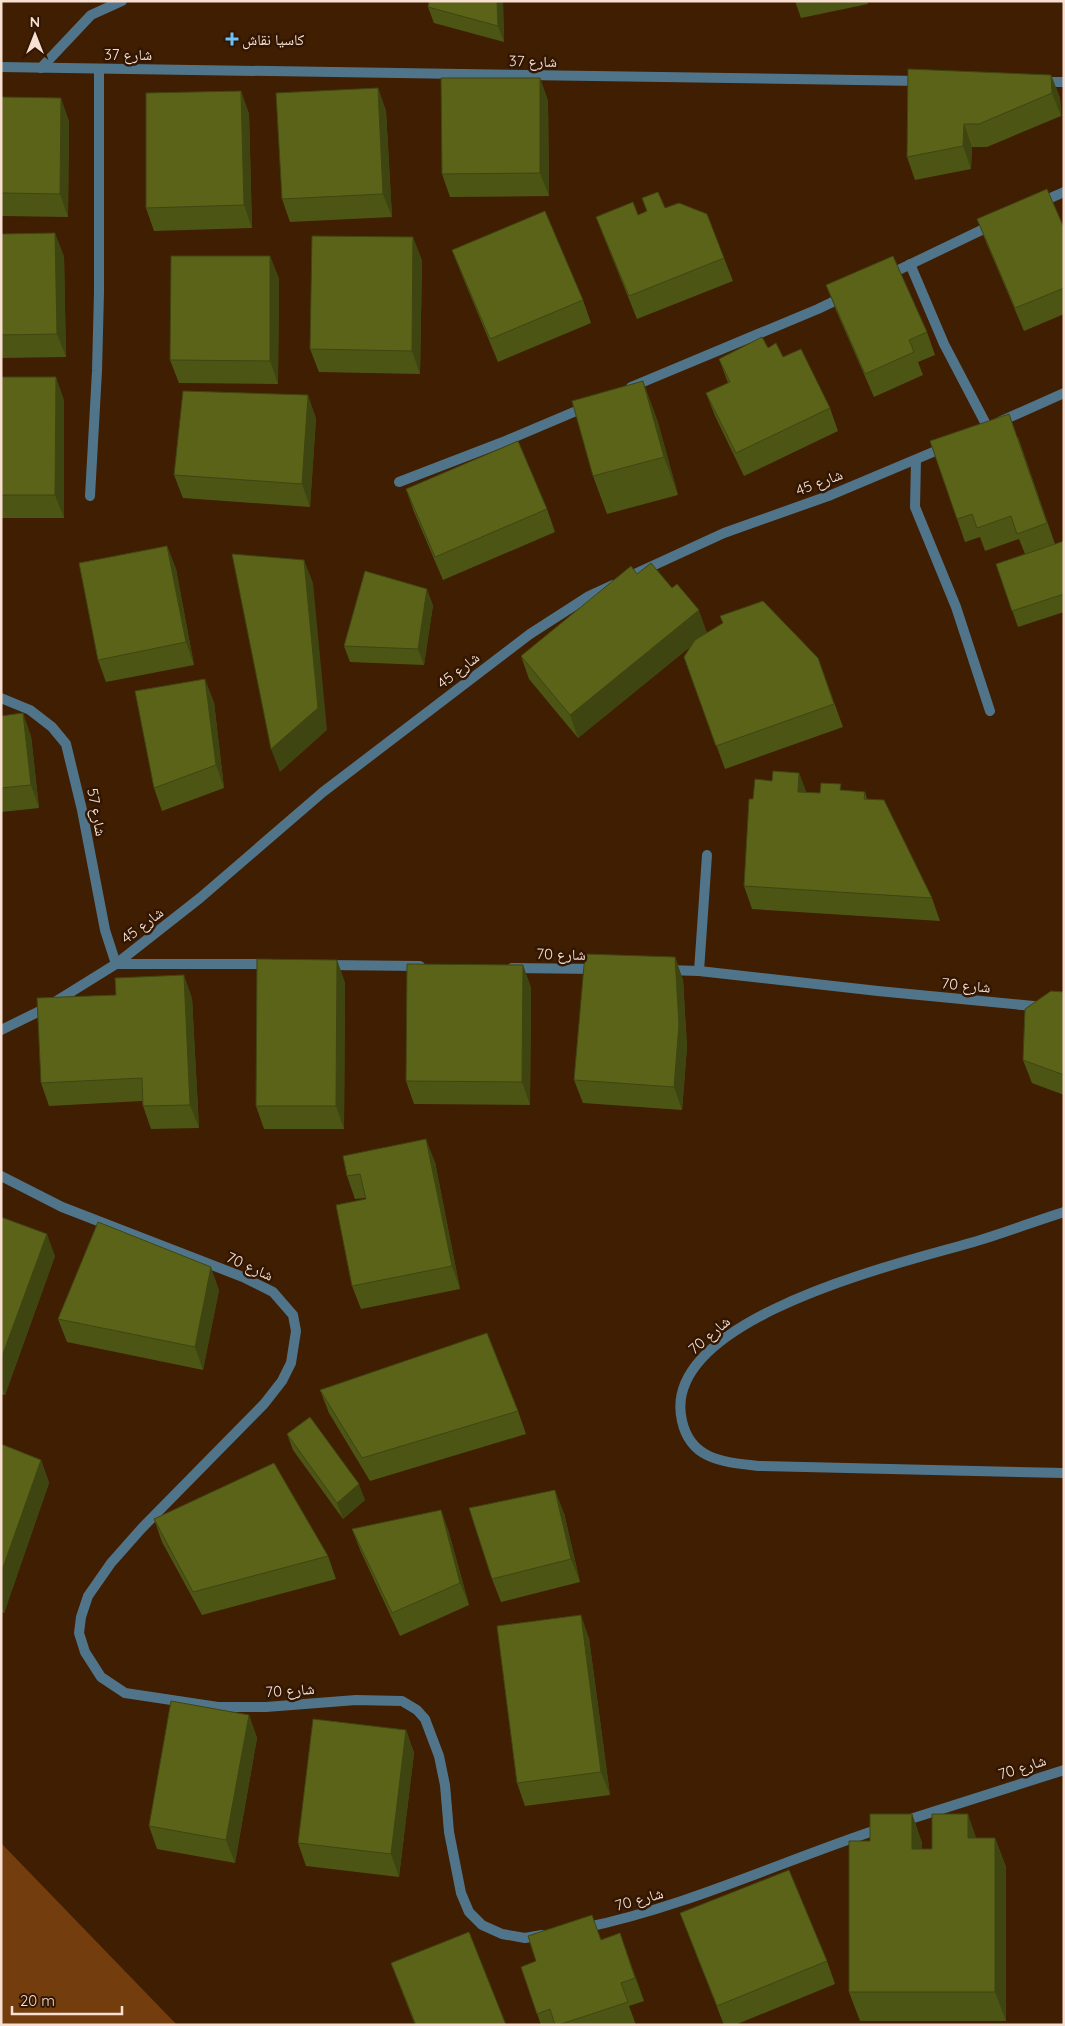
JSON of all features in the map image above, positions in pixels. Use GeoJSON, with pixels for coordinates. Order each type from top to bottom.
{"type":"FeatureCollection","features":[{"type":"Feature","properties":{"kind":"street"},"geometry":{"type":"LineString","coordinates":[[41,68],[91,15],[122,1]]}},
{"type":"Feature","properties":{"kind":"street","name":"شارع 37"},"geometry":{"type":"LineString","coordinates":[[1,67],[931,82]]}},
{"type":"Feature","properties":{"kind":"street"},"geometry":{"type":"LineString","coordinates":[[90,496],[99,292],[99,69]]}},
{"type":"Feature","properties":{"kind":"street"},"geometry":{"type":"LineString","coordinates":[[1028,82],[1064,82]]}},
{"type":"Feature","properties":{"kind":"street"},"geometry":{"type":"LineString","coordinates":[[1032,207],[1064,192]]}},
{"type":"Feature","properties":{"kind":"street"},"geometry":{"type":"LineString","coordinates":[[876,280],[1006,219]]}},
{"type":"Feature","properties":{"kind":"street"},"geometry":{"type":"LineString","coordinates":[[910,264],[983,430],[1064,393]]}},
{"type":"Feature","properties":{"kind":"street"},"geometry":{"type":"LineString","coordinates":[[617,393],[852,293]]}},
{"type":"Feature","properties":{"kind":"street"},"geometry":{"type":"LineString","coordinates":[[399,482],[503,442],[600,401]]}},
{"type":"Feature","properties":{"kind":"street","name":"شارع 45"},"geometry":{"type":"LineString","coordinates":[[1,1030],[42,1010],[116,964],[200,898],[323,792],[530,634],[589,596],[724,533],[831,495],[952,444]]}},
{"type":"Feature","properties":{"kind":"street"},"geometry":{"type":"LineString","coordinates":[[916,460],[915,507],[956,607],[990,711]]}},
{"type":"Feature","properties":{"kind":"street","name":"شارع 57"},"geometry":{"type":"LineString","coordinates":[[1,698],[30,710],[52,728],[66,744],[82,810],[105,930],[116,964]]}},
{"type":"Feature","properties":{"kind":"street"},"geometry":{"type":"LineString","coordinates":[[699,971],[707,855]]}},
{"type":"Feature","properties":{"kind":"street"},"geometry":{"type":"LineString","coordinates":[[116,964],[279,964]]}},
{"type":"Feature","properties":{"kind":"street"},"geometry":{"type":"LineString","coordinates":[[319,965],[426,966]]}},
{"type":"Feature","properties":{"kind":"street","name":"شارع 70"},"geometry":{"type":"LineString","coordinates":[[504,968],[611,970]]}},
{"type":"Feature","properties":{"kind":"street","name":"شارع 70"},"geometry":{"type":"LineString","coordinates":[[660,970],[699,971],[1064,1009]]}},
{"type":"Feature","properties":{"kind":"street","name":"شارع 70"},"geometry":{"type":"LineString","coordinates":[[1,1176],[62,1207],[243,1277],[272,1292],[293,1315],[296,1331],[291,1363],[282,1380],[264,1404],[142,1528],[111,1563],[88,1596],[81,1617],[80,1634],[85,1652],[101,1677],[124,1693],[218,1707],[266,1707],[356,1700],[402,1701],[417,1710],[425,1719],[439,1756],[461,1893],[469,1912],[482,1925],[502,1934],[525,1938],[550,1934]]}},
{"type":"Feature","properties":{"kind":"street","name":"شارع 70"},"geometry":{"type":"LineString","coordinates":[[1064,1212],[984,1239],[828,1285],[764,1313],[728,1335],[699,1360],[686,1380],[680,1410],[685,1433],[697,1450],[725,1462],[759,1466],[1064,1473]]}},
{"type":"Feature","properties":{"kind":"street","name":"شارع 70"},"geometry":{"type":"LineString","coordinates":[[576,1930],[680,1903],[828,1846],[1064,1770]]}},
{"type":"Feature","properties":{"kind":"shaded area"},"geometry":{"type":"Polygon","coordinates":[[[1,1843],[177,2025],[1,2025],[1,1843]]]}},
{"type":"Feature","properties":{"kind":"building"},"geometry":{"type":"Polygon","coordinates":[[[429,1],[497,1],[498,26],[428,7],[429,1]]]}},
{"type":"Feature","properties":{"kind":"building"},"geometry":{"type":"Polygon","coordinates":[[[908,69],[1051,75],[1052,93],[979,124],[964,124],[963,146],[907,157],[908,69]]]}},
{"type":"Feature","properties":{"kind":"building"},"geometry":{"type":"Polygon","coordinates":[[[441,78],[540,78],[540,173],[442,174],[441,78]]]}},
{"type":"Feature","properties":{"kind":"building"},"geometry":{"type":"Polygon","coordinates":[[[378,88],[383,194],[282,199],[276,93],[378,88]]]}},
{"type":"Feature","properties":{"kind":"building"},"geometry":{"type":"Polygon","coordinates":[[[241,91],[244,205],[146,208],[146,93],[241,91]]]}},
{"type":"Feature","properties":{"kind":"building"},"geometry":{"type":"Polygon","coordinates":[[[1,97],[61,98],[60,194],[1,193],[1,97]]]}},
{"type":"Feature","properties":{"kind":"building"},"geometry":{"type":"Polygon","coordinates":[[[1047,189],[1064,228],[1064,288],[1015,308],[977,219],[1047,189]]]}},
{"type":"Feature","properties":{"kind":"building"},"geometry":{"type":"Polygon","coordinates":[[[658,192],[665,208],[679,203],[707,214],[724,258],[629,296],[596,217],[633,202],[638,215],[647,211],[642,198],[658,192]]]}},
{"type":"Feature","properties":{"kind":"building"},"geometry":{"type":"Polygon","coordinates":[[[545,211],[583,300],[490,339],[452,250],[545,211]]]}},
{"type":"Feature","properties":{"kind":"building"},"geometry":{"type":"Polygon","coordinates":[[[55,233],[57,334],[1,335],[1,234],[55,233]]]}},
{"type":"Feature","properties":{"kind":"building"},"geometry":{"type":"Polygon","coordinates":[[[312,236],[413,237],[412,351],[310,349],[312,236]]]}},
{"type":"Feature","properties":{"kind":"building"},"geometry":{"type":"Polygon","coordinates":[[[171,256],[270,256],[270,361],[170,360],[171,256]]]}},
{"type":"Feature","properties":{"kind":"building"},"geometry":{"type":"Polygon","coordinates":[[[893,256],[927,332],[909,340],[914,352],[865,374],[826,285],[893,256]]]}},
{"type":"Feature","properties":{"kind":"building"},"geometry":{"type":"Polygon","coordinates":[[[762,337],[768,348],[776,343],[783,357],[801,349],[830,408],[736,453],[706,393],[730,382],[719,359],[762,337]]]}},
{"type":"Feature","properties":{"kind":"building"},"geometry":{"type":"Polygon","coordinates":[[[1,377],[56,377],[55,495],[1,495],[1,377]]]}},
{"type":"Feature","properties":{"kind":"building"},"geometry":{"type":"Polygon","coordinates":[[[643,381],[664,457],[593,476],[572,401],[643,381]]]}},
{"type":"Feature","properties":{"kind":"building"},"geometry":{"type":"Polygon","coordinates":[[[183,391],[308,395],[302,484],[174,475],[183,391]]]}},
{"type":"Feature","properties":{"kind":"building"},"geometry":{"type":"Polygon","coordinates":[[[1009,414],[1047,523],[1017,534],[1011,516],[977,528],[972,514],[957,519],[930,441],[1009,414]]]}},
{"type":"Feature","properties":{"kind":"building"},"geometry":{"type":"Polygon","coordinates":[[[518,441],[547,509],[435,557],[406,489],[518,441]]]}},
{"type":"Feature","properties":{"kind":"building"},"geometry":{"type":"Polygon","coordinates":[[[1064,541],[1064,594],[1012,611],[996,564],[1064,541]]]}},
{"type":"Feature","properties":{"kind":"building"},"geometry":{"type":"Polygon","coordinates":[[[167,546],[186,642],[98,660],[79,563],[167,546]]]}},
{"type":"Feature","properties":{"kind":"building"},"geometry":{"type":"Polygon","coordinates":[[[232,554],[304,560],[318,708],[271,749],[232,554]]]}},
{"type":"Feature","properties":{"kind":"building"},"geometry":{"type":"Polygon","coordinates":[[[651,563],[672,588],[677,584],[699,610],[570,715],[521,656],[631,566],[637,574],[651,563]]]}},
{"type":"Feature","properties":{"kind":"building"},"geometry":{"type":"Polygon","coordinates":[[[365,571],[427,589],[418,649],[344,646],[365,571]]]}},
{"type":"Feature","properties":{"kind":"building"},"geometry":{"type":"Polygon","coordinates":[[[763,601],[818,658],[834,704],[716,746],[684,657],[695,640],[723,623],[720,616],[763,601]]]}},
{"type":"Feature","properties":{"kind":"building"},"geometry":{"type":"Polygon","coordinates":[[[205,679],[216,765],[154,788],[135,691],[205,679]]]}},
{"type":"Feature","properties":{"kind":"building"},"geometry":{"type":"Polygon","coordinates":[[[23,713],[31,785],[1,788],[1,716],[23,713]]]}},
{"type":"Feature","properties":{"kind":"building"},"geometry":{"type":"Polygon","coordinates":[[[773,771],[799,773],[798,792],[820,793],[821,783],[841,784],[840,790],[865,792],[864,799],[884,800],[932,898],[744,886],[749,799],[753,799],[755,779],[772,781],[773,771]]]}},
{"type":"Feature","properties":{"kind":"building"},"geometry":{"type":"Polygon","coordinates":[[[585,954],[675,957],[679,1024],[674,1087],[574,1080],[585,954]]]}},
{"type":"Feature","properties":{"kind":"building"},"geometry":{"type":"Polygon","coordinates":[[[257,959],[337,960],[336,1106],[256,1106],[257,959]]]}},
{"type":"Feature","properties":{"kind":"building"},"geometry":{"type":"Polygon","coordinates":[[[407,964],[523,965],[522,1082],[406,1081],[407,964]]]}},
{"type":"Feature","properties":{"kind":"building"},"geometry":{"type":"Polygon","coordinates":[[[184,975],[190,1105],[143,1106],[142,1078],[41,1083],[37,998],[116,995],[115,978],[184,975]]]}},
{"type":"Feature","properties":{"kind":"building"},"geometry":{"type":"Polygon","coordinates":[[[1051,991],[1064,992],[1064,1075],[1023,1060],[1025,1009],[1051,991]]]}},
{"type":"Feature","properties":{"kind":"building"},"geometry":{"type":"Polygon","coordinates":[[[426,1139],[452,1266],[352,1286],[336,1205],[366,1199],[360,1174],[347,1176],[343,1156],[426,1139]]]}},
{"type":"Feature","properties":{"kind":"building"},"geometry":{"type":"Polygon","coordinates":[[[1,1217],[47,1234],[1,1359],[1,1217]]]}},
{"type":"Feature","properties":{"kind":"building"},"geometry":{"type":"Polygon","coordinates":[[[98,1222],[211,1267],[195,1347],[58,1319],[98,1222]]]}},
{"type":"Feature","properties":{"kind":"building"},"geometry":{"type":"Polygon","coordinates":[[[487,1333],[518,1411],[362,1458],[320,1390],[487,1333]]]}},
{"type":"Feature","properties":{"kind":"building"},"geometry":{"type":"Polygon","coordinates":[[[310,1417],[359,1484],[337,1503],[287,1434],[310,1417]]]}},
{"type":"Feature","properties":{"kind":"building"},"geometry":{"type":"Polygon","coordinates":[[[1,1444],[41,1460],[1,1573],[1,1444]]]}},
{"type":"Feature","properties":{"kind":"building"},"geometry":{"type":"Polygon","coordinates":[[[274,1463],[328,1556],[193,1592],[154,1519],[274,1463]]]}},
{"type":"Feature","properties":{"kind":"building"},"geometry":{"type":"Polygon","coordinates":[[[555,1490],[571,1559],[492,1579],[469,1508],[555,1490]]]}},
{"type":"Feature","properties":{"kind":"building"},"geometry":{"type":"Polygon","coordinates":[[[441,1510],[460,1583],[392,1613],[352,1529],[441,1510]]]}},
{"type":"Feature","properties":{"kind":"building"},"geometry":{"type":"Polygon","coordinates":[[[581,1615],[601,1772],[517,1783],[497,1626],[581,1615]]]}},
{"type":"Feature","properties":{"kind":"building"},"geometry":{"type":"Polygon","coordinates":[[[171,1701],[249,1715],[226,1840],[149,1826],[171,1701]]]}},
{"type":"Feature","properties":{"kind":"building"},"geometry":{"type":"Polygon","coordinates":[[[313,1719],[406,1730],[391,1854],[298,1843],[313,1719]]]}},
{"type":"Feature","properties":{"kind":"building"},"geometry":{"type":"Polygon","coordinates":[[[870,1814],[912,1814],[912,1849],[932,1849],[932,1814],[968,1814],[968,1838],[995,1838],[995,1992],[849,1992],[849,1841],[870,1841],[870,1814]]]}},
{"type":"Feature","properties":{"kind":"building"},"geometry":{"type":"Polygon","coordinates":[[[789,1870],[827,1961],[717,2006],[680,1913],[789,1870]]]}},
{"type":"Feature","properties":{"kind":"building"},"geometry":{"type":"Polygon","coordinates":[[[592,1915],[601,1940],[620,1933],[635,1978],[621,1983],[628,2002],[555,2025],[550,2009],[537,2014],[521,1967],[536,1961],[528,1936],[592,1915]]]}},
{"type":"Feature","properties":{"kind":"building"},"geometry":{"type":"Polygon","coordinates":[[[469,1932],[506,2025],[416,2025],[391,1963],[469,1932]]]}},
{"type":"Feature","properties":{"kind":"place","name":"كاسيا نقاش"},"geometry":{"type":"Point","coordinates":[232,39]}}]}
